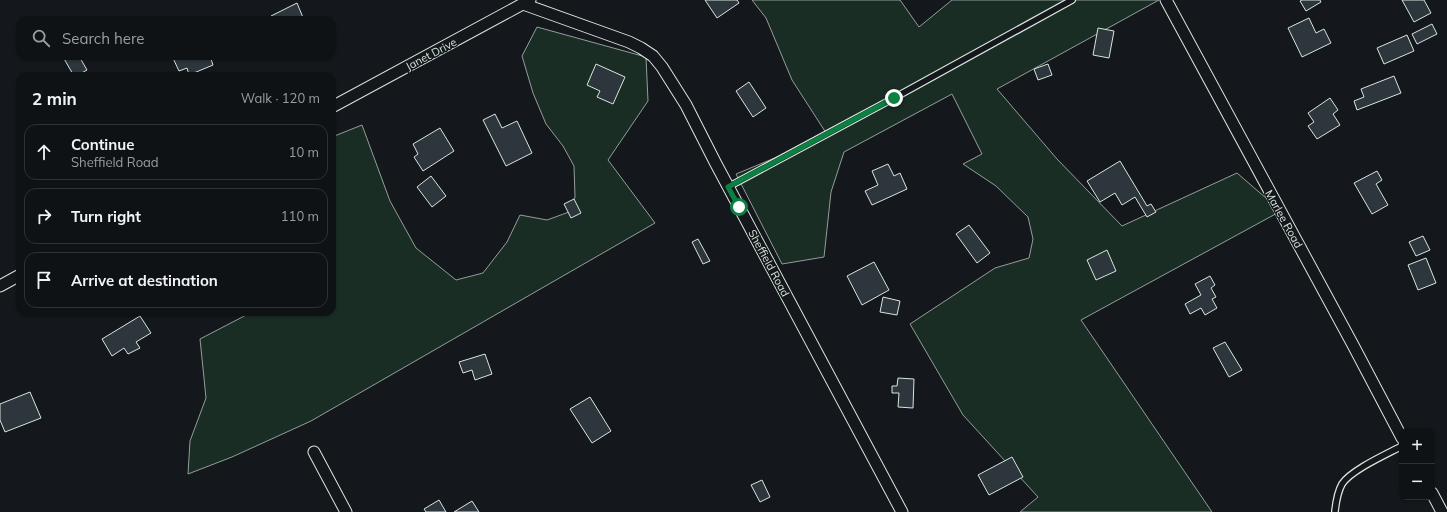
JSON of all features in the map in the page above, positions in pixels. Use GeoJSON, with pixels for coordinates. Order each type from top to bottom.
{"type":"FeatureCollection","features":[{"type":"Feature","properties":{"kind":"street","name":"Marlee Road"},"geometry":{"type":"LineString","coordinates":[[1166,0],[1399,432]]}},
{"type":"Feature","properties":{"kind":"street","name":"Sheffield Road"},"geometry":{"type":"LineString","coordinates":[[527,2],[629,42],[653,56],[662,67],[686,105],[728,187],[902,512]]}},
{"type":"Feature","properties":{"kind":"street","name":"Janet Drive"},"geometry":{"type":"LineString","coordinates":[[336,105],[527,2]]}},
{"type":"Feature","properties":{"kind":"street"},"geometry":{"type":"LineString","coordinates":[[0,286],[16,277]]}},
{"type":"Feature","properties":{"kind":"street"},"geometry":{"type":"LineString","coordinates":[[314,452],[346,512]]}},
{"type":"Feature","properties":{"kind":"street"},"geometry":{"type":"LineString","coordinates":[[1435,499],[1442,512]]}},
{"type":"Feature","properties":{"kind":"lane"},"geometry":{"type":"LineString","coordinates":[[728,187],[1072,0]]}},
{"type":"Feature","properties":{"kind":"lane"},"geometry":{"type":"LineString","coordinates":[[1335,512],[1337,495],[1342,484],[1349,476],[1399,448]]}},
{"type":"Feature","properties":{"kind":"green space"},"geometry":{"type":"Polygon","coordinates":[[[752,0],[900,0],[919,27],[952,0],[1159,0],[997,89],[1057,159],[1122,226],[1237,173],[1281,211],[1081,320],[1212,512],[1020,512],[1038,497],[963,415],[910,324],[995,268],[1029,258],[1033,239],[1028,217],[996,186],[963,164],[982,154],[952,94],[844,152],[831,192],[824,257],[782,264],[736,174],[828,136],[792,80],[766,18],[752,0]]]}},
{"type":"Feature","properties":{"kind":"green space"},"geometry":{"type":"Polygon","coordinates":[[[537,27],[646,57],[648,101],[608,160],[655,223],[311,421],[232,457],[188,474],[190,441],[206,398],[200,339],[244,316],[336,316],[336,135],[362,125],[390,201],[416,248],[456,280],[483,273],[507,242],[520,215],[547,220],[569,212],[575,197],[574,166],[563,146],[546,124],[533,93],[522,56],[537,27]]]}},
{"type":"Feature","properties":{"kind":"building"},"geometry":{"type":"Polygon","coordinates":[[[705,0],[737,0],[739,3],[717,18],[705,0]]]}},
{"type":"Feature","properties":{"kind":"building"},"geometry":{"type":"Polygon","coordinates":[[[1320,0],[1321,2],[1306,11],[1300,1],[1320,0]]]}},
{"type":"Feature","properties":{"kind":"building"},"geometry":{"type":"Polygon","coordinates":[[[1402,0],[1424,0],[1431,13],[1414,22],[1402,0]]]}},
{"type":"Feature","properties":{"kind":"building"},"geometry":{"type":"Polygon","coordinates":[[[297,3],[302,16],[271,16],[297,3]]]}},
{"type":"Feature","properties":{"kind":"building"},"geometry":{"type":"Polygon","coordinates":[[[1309,18],[1316,33],[1324,29],[1331,43],[1302,57],[1288,28],[1309,18]]]}},
{"type":"Feature","properties":{"kind":"building"},"geometry":{"type":"Polygon","coordinates":[[[1432,24],[1437,34],[1417,44],[1412,34],[1432,24]]]}},
{"type":"Feature","properties":{"kind":"building"},"geometry":{"type":"Polygon","coordinates":[[[1098,28],[1114,31],[1109,58],[1093,55],[1098,28]]]}},
{"type":"Feature","properties":{"kind":"building"},"geometry":{"type":"Polygon","coordinates":[[[1407,35],[1414,51],[1384,64],[1377,48],[1407,35]]]}},
{"type":"Feature","properties":{"kind":"building"},"geometry":{"type":"Polygon","coordinates":[[[65,60],[81,60],[87,70],[83,72],[72,72],[65,60]]]}},
{"type":"Feature","properties":{"kind":"building"},"geometry":{"type":"Polygon","coordinates":[[[174,60],[211,60],[213,65],[196,72],[188,72],[187,68],[179,71],[174,60]]]}},
{"type":"Feature","properties":{"kind":"building"},"geometry":{"type":"Polygon","coordinates":[[[596,64],[625,77],[613,104],[597,97],[600,91],[587,85],[596,64]]]}},
{"type":"Feature","properties":{"kind":"building"},"geometry":{"type":"Polygon","coordinates":[[[1048,64],[1052,75],[1038,80],[1034,69],[1048,64]]]}},
{"type":"Feature","properties":{"kind":"building"},"geometry":{"type":"Polygon","coordinates":[[[1394,76],[1401,93],[1357,110],[1354,101],[1364,97],[1361,89],[1394,76]]]}},
{"type":"Feature","properties":{"kind":"building"},"geometry":{"type":"Polygon","coordinates":[[[749,82],[766,108],[753,117],[736,91],[749,82]]]}},
{"type":"Feature","properties":{"kind":"building"},"geometry":{"type":"Polygon","coordinates":[[[1330,98],[1338,110],[1333,114],[1340,125],[1317,139],[1308,126],[1314,122],[1308,113],[1330,98]]]}},
{"type":"Feature","properties":{"kind":"building"},"geometry":{"type":"Polygon","coordinates":[[[495,114],[502,128],[517,121],[532,153],[506,166],[483,120],[495,114]]]}},
{"type":"Feature","properties":{"kind":"building"},"geometry":{"type":"Polygon","coordinates":[[[440,128],[454,151],[423,171],[414,157],[418,154],[413,144],[440,128]]]}},
{"type":"Feature","properties":{"kind":"building"},"geometry":{"type":"Polygon","coordinates":[[[1120,161],[1147,206],[1151,204],[1156,212],[1147,217],[1135,197],[1122,205],[1115,193],[1100,202],[1087,181],[1120,161]]]}},
{"type":"Feature","properties":{"kind":"building"},"geometry":{"type":"Polygon","coordinates":[[[888,164],[894,176],[900,173],[907,189],[872,205],[865,191],[878,185],[872,171],[888,164]]]}},
{"type":"Feature","properties":{"kind":"building"},"geometry":{"type":"Polygon","coordinates":[[[1377,171],[1382,180],[1376,184],[1388,205],[1372,214],[1354,183],[1377,171]]]}},
{"type":"Feature","properties":{"kind":"building"},"geometry":{"type":"Polygon","coordinates":[[[431,176],[446,196],[432,207],[417,187],[431,176]]]}},
{"type":"Feature","properties":{"kind":"building"},"geometry":{"type":"Polygon","coordinates":[[[574,199],[581,213],[571,218],[564,204],[574,199]]]}},
{"type":"Feature","properties":{"kind":"building"},"geometry":{"type":"Polygon","coordinates":[[[969,225],[990,253],[977,263],[956,234],[969,225]]]}},
{"type":"Feature","properties":{"kind":"building"},"geometry":{"type":"Polygon","coordinates":[[[1423,236],[1430,250],[1416,256],[1409,242],[1423,236]]]}},
{"type":"Feature","properties":{"kind":"building"},"geometry":{"type":"Polygon","coordinates":[[[698,239],[710,261],[703,264],[692,242],[698,239]]]}},
{"type":"Feature","properties":{"kind":"building"},"geometry":{"type":"Polygon","coordinates":[[[1107,250],[1116,271],[1096,280],[1087,260],[1107,250]]]}},
{"type":"Feature","properties":{"kind":"building"},"geometry":{"type":"Polygon","coordinates":[[[1426,258],[1436,283],[1418,290],[1408,265],[1426,258]]]}},
{"type":"Feature","properties":{"kind":"building"},"geometry":{"type":"Polygon","coordinates":[[[874,262],[889,290],[862,305],[847,276],[874,262]]]}},
{"type":"Feature","properties":{"kind":"building"},"geometry":{"type":"Polygon","coordinates":[[[1210,276],[1215,285],[1211,288],[1216,297],[1212,299],[1217,308],[1205,315],[1201,308],[1190,314],[1185,304],[1201,295],[1195,284],[1210,276]]]}},
{"type":"Feature","properties":{"kind":"building"},"geometry":{"type":"Polygon","coordinates":[[[883,297],[900,301],[897,315],[880,312],[883,297]]]}},
{"type":"Feature","properties":{"kind":"building"},"geometry":{"type":"Polygon","coordinates":[[[140,316],[151,333],[136,342],[140,348],[128,354],[124,348],[112,356],[102,339],[140,316]]]}},
{"type":"Feature","properties":{"kind":"building"},"geometry":{"type":"Polygon","coordinates":[[[1225,342],[1242,370],[1229,377],[1213,348],[1225,342]]]}},
{"type":"Feature","properties":{"kind":"building"},"geometry":{"type":"Polygon","coordinates":[[[485,354],[492,374],[475,380],[472,370],[463,373],[459,362],[485,354]]]}},
{"type":"Feature","properties":{"kind":"building"},"geometry":{"type":"Polygon","coordinates":[[[898,378],[914,379],[913,408],[898,407],[899,393],[892,393],[892,386],[897,386],[898,378]]]}},
{"type":"Feature","properties":{"kind":"building"},"geometry":{"type":"Polygon","coordinates":[[[30,392],[41,418],[5,432],[0,420],[0,404],[30,392]]]}},
{"type":"Feature","properties":{"kind":"building"},"geometry":{"type":"Polygon","coordinates":[[[590,397],[611,431],[592,443],[570,409],[590,397]]]}},
{"type":"Feature","properties":{"kind":"building"},"geometry":{"type":"Polygon","coordinates":[[[1012,457],[1023,477],[989,495],[978,475],[1012,457]]]}},
{"type":"Feature","properties":{"kind":"building"},"geometry":{"type":"Polygon","coordinates":[[[762,480],[770,497],[760,502],[751,485],[762,480]]]}},
{"type":"Feature","properties":{"kind":"building"},"geometry":{"type":"Polygon","coordinates":[[[439,500],[446,512],[426,512],[424,509],[439,500]]]}},
{"type":"Feature","properties":{"kind":"building"},"geometry":{"type":"Polygon","coordinates":[[[472,501],[479,512],[454,512],[472,501]]]}},
{"type":"Feature","properties":{"kind":"route"},"geometry":{"type":"LineString","coordinates":[[739,207],[728,187],[894,98]]}}]}
